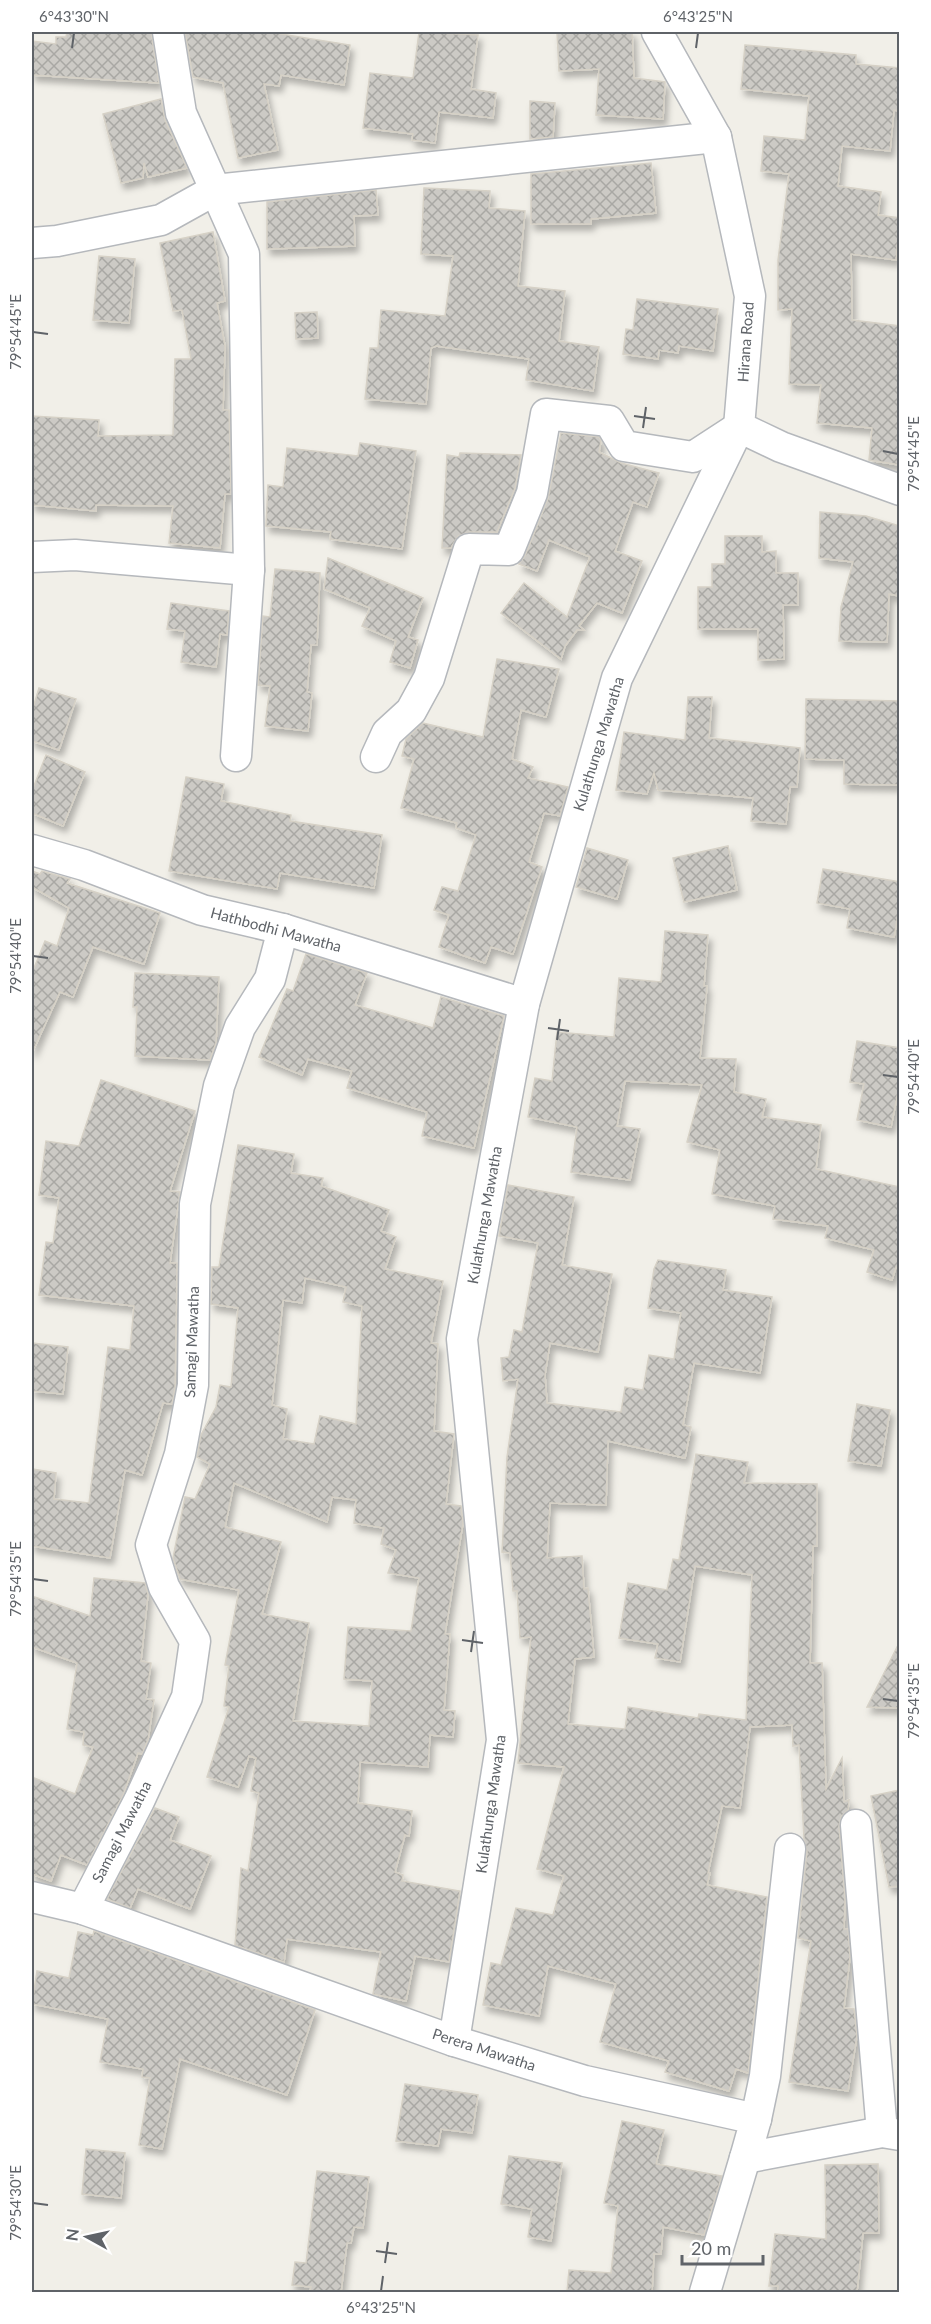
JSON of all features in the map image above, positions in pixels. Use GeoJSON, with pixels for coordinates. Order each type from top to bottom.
{"type":"FeatureCollection","features":[{"type":"Feature","properties":{"kind":"street"},"geometry":{"type":"LineString","coordinates":[[168,32],[181,112],[244,254],[249,570],[236,756]]}},
{"type":"Feature","properties":{"kind":"street","name":"Hirana Road"},"geometry":{"type":"LineString","coordinates":[[657,32],[716,136],[750,296],[739,427]]}},
{"type":"Feature","properties":{"kind":"street"},"geometry":{"type":"LineString","coordinates":[[32,243],[57,241],[161,220],[215,190],[716,136]]}},
{"type":"Feature","properties":{"kind":"street"},"geometry":{"type":"LineString","coordinates":[[376,757],[387,733],[411,711],[429,678],[469,549],[509,550],[532,493],[546,414],[609,421],[624,446],[693,457],[739,427],[781,447],[900,490]]}},
{"type":"Feature","properties":{"kind":"street","name":"Kulathunga Mawatha"},"geometry":{"type":"LineString","coordinates":[[454,2041],[502,1740],[462,1339],[524,1004],[617,678],[739,427]]}},
{"type":"Feature","properties":{"kind":"street"},"geometry":{"type":"LineString","coordinates":[[32,557],[75,555],[249,570]]}},
{"type":"Feature","properties":{"kind":"street","name":"Hathbodhi Mawatha"},"geometry":{"type":"LineString","coordinates":[[32,850],[84,865],[202,910],[283,929],[524,1004]]}},
{"type":"Feature","properties":{"kind":"street","name":"Samagi Mawatha"},"geometry":{"type":"LineString","coordinates":[[82,1909],[140,1801],[187,1697],[195,1641],[164,1587],[151,1545],[180,1454],[193,1384],[195,1204],[219,1086],[240,1027],[270,979],[283,929]]}},
{"type":"Feature","properties":{"kind":"street"},"geometry":{"type":"LineString","coordinates":[[745,2158],[891,2134],[856,1825]]}},
{"type":"Feature","properties":{"kind":"street"},"geometry":{"type":"LineString","coordinates":[[705,2292],[756,2119],[765,2076],[790,1849]]}},
{"type":"Feature","properties":{"kind":"street","name":"Perera Mawatha"},"geometry":{"type":"LineString","coordinates":[[32,1897],[82,1909],[454,2041],[585,2081],[756,2119]]}},
{"type":"Feature","properties":{"kind":"building"},"geometry":{"type":"Polygon","coordinates":[[[67,32],[151,32],[159,83],[32,75],[32,41],[56,44],[56,37],[66,37],[67,32]]]}},
{"type":"Feature","properties":{"kind":"building"},"geometry":{"type":"Polygon","coordinates":[[[185,32],[282,32],[281,34],[350,45],[344,85],[281,75],[279,86],[264,84],[278,150],[238,158],[223,83],[193,77],[185,32]]]}},
{"type":"Feature","properties":{"kind":"building"},"geometry":{"type":"Polygon","coordinates":[[[419,32],[478,35],[471,89],[496,93],[493,118],[439,112],[435,143],[412,140],[413,134],[363,128],[370,73],[413,78],[419,32]]]}},
{"type":"Feature","properties":{"kind":"building"},"geometry":{"type":"Polygon","coordinates":[[[557,32],[632,32],[634,78],[665,82],[663,119],[596,115],[599,69],[559,71],[557,32]]]}},
{"type":"Feature","properties":{"kind":"building"},"geometry":{"type":"Polygon","coordinates":[[[745,45],[856,55],[856,64],[900,68],[900,111],[894,110],[890,151],[842,146],[838,186],[881,192],[878,215],[900,218],[896,260],[851,254],[852,320],[900,326],[900,465],[869,460],[872,428],[817,423],[821,385],[789,384],[792,309],[778,310],[778,260],[789,174],[761,171],[764,136],[805,140],[809,96],[741,89],[745,45]]]}},
{"type":"Feature","properties":{"kind":"building"},"geometry":{"type":"Polygon","coordinates":[[[161,99],[165,120],[187,168],[148,177],[144,163],[143,178],[121,183],[103,114],[161,99]]]}},
{"type":"Feature","properties":{"kind":"building"},"geometry":{"type":"Polygon","coordinates":[[[530,101],[555,103],[553,137],[530,139],[530,101]]]}},
{"type":"Feature","properties":{"kind":"building"},"geometry":{"type":"Polygon","coordinates":[[[651,163],[656,213],[591,219],[591,224],[531,224],[531,174],[651,163]]]}},
{"type":"Feature","properties":{"kind":"building"},"geometry":{"type":"Polygon","coordinates":[[[424,188],[490,191],[489,208],[525,211],[518,286],[565,291],[559,341],[599,347],[593,391],[526,380],[529,359],[436,346],[431,348],[426,404],[365,399],[370,348],[378,348],[381,310],[445,316],[453,256],[421,254],[424,188]]]}},
{"type":"Feature","properties":{"kind":"building"},"geometry":{"type":"Polygon","coordinates":[[[376,190],[378,215],[354,216],[355,246],[267,249],[267,202],[376,190]]]}},
{"type":"Feature","properties":{"kind":"building"},"geometry":{"type":"Polygon","coordinates":[[[213,232],[225,301],[217,303],[225,346],[223,410],[229,410],[231,494],[225,494],[220,548],[169,543],[173,506],[96,505],[96,511],[32,505],[32,416],[99,420],[98,436],[173,435],[175,359],[191,359],[182,310],[173,311],[160,243],[213,232]]]}},
{"type":"Feature","properties":{"kind":"building"},"geometry":{"type":"Polygon","coordinates":[[[99,256],[135,259],[129,323],[93,320],[99,256]]]}},
{"type":"Feature","properties":{"kind":"building"},"geometry":{"type":"Polygon","coordinates":[[[637,299],[718,309],[713,351],[679,346],[678,353],[659,350],[658,359],[623,354],[626,329],[633,330],[637,299]]]}},
{"type":"Feature","properties":{"kind":"building"},"geometry":{"type":"Polygon","coordinates":[[[317,312],[318,338],[296,339],[295,313],[317,312]]]}},
{"type":"Feature","properties":{"kind":"building"},"geometry":{"type":"Polygon","coordinates":[[[561,433],[599,437],[601,441],[599,452],[621,463],[659,473],[647,507],[633,502],[615,551],[642,561],[622,613],[597,603],[579,626],[584,630],[577,630],[565,646],[561,659],[501,613],[524,583],[567,617],[590,557],[549,540],[537,571],[519,564],[525,556],[548,499],[561,433]]]}},
{"type":"Feature","properties":{"kind":"building"},"geometry":{"type":"Polygon","coordinates":[[[360,443],[416,451],[402,549],[330,539],[331,532],[266,526],[268,485],[283,487],[287,448],[358,456],[360,443]]]}},
{"type":"Feature","properties":{"kind":"building"},"geometry":{"type":"Polygon","coordinates":[[[460,453],[521,455],[515,488],[497,532],[469,532],[458,536],[451,548],[442,548],[447,455],[459,457],[460,453]]]}},
{"type":"Feature","properties":{"kind":"building"},"geometry":{"type":"Polygon","coordinates":[[[820,512],[866,516],[900,526],[900,596],[889,594],[887,642],[839,641],[841,607],[853,562],[819,558],[820,512]]]}},
{"type":"Feature","properties":{"kind":"building"},"geometry":{"type":"Polygon","coordinates":[[[725,536],[762,536],[762,552],[776,551],[776,573],[798,573],[798,605],[783,605],[784,659],[758,660],[758,629],[698,629],[698,587],[712,587],[712,564],[725,564],[725,536]]]}},
{"type":"Feature","properties":{"kind":"building"},"geometry":{"type":"Polygon","coordinates":[[[328,558],[423,598],[408,637],[418,640],[410,668],[390,662],[396,641],[362,626],[370,608],[324,589],[328,558]]]}},
{"type":"Feature","properties":{"kind":"building"},"geometry":{"type":"Polygon","coordinates":[[[275,569],[320,573],[317,645],[311,645],[307,692],[312,693],[308,731],[265,726],[270,686],[258,685],[263,616],[270,617],[275,569]]]}},
{"type":"Feature","properties":{"kind":"building"},"geometry":{"type":"Polygon","coordinates":[[[171,603],[229,611],[227,635],[220,634],[216,667],[181,662],[185,631],[167,629],[171,603]]]}},
{"type":"Feature","properties":{"kind":"building"},"geometry":{"type":"Polygon","coordinates":[[[497,659],[559,669],[546,717],[521,710],[512,759],[533,767],[528,778],[568,787],[560,816],[544,813],[529,862],[542,867],[513,954],[491,947],[485,963],[439,947],[449,915],[434,910],[442,887],[458,891],[476,835],[456,828],[457,823],[401,808],[414,759],[402,756],[406,739],[423,723],[483,737],[497,659]]]}},
{"type":"Feature","properties":{"kind":"building"},"geometry":{"type":"Polygon","coordinates":[[[39,688],[76,699],[59,750],[32,741],[32,711],[39,688]]]}},
{"type":"Feature","properties":{"kind":"building"},"geometry":{"type":"Polygon","coordinates":[[[688,697],[712,697],[709,738],[800,748],[797,787],[790,787],[786,824],[751,821],[753,798],[658,790],[654,773],[647,794],[616,790],[624,732],[685,740],[688,697]]]}},
{"type":"Feature","properties":{"kind":"building"},"geometry":{"type":"Polygon","coordinates":[[[806,699],[900,701],[900,785],[844,784],[844,760],[805,759],[806,699]]]}},
{"type":"Feature","properties":{"kind":"building"},"geometry":{"type":"Polygon","coordinates":[[[46,755],[85,772],[63,826],[32,813],[32,791],[46,755]]]}},
{"type":"Feature","properties":{"kind":"building"},"geometry":{"type":"Polygon","coordinates":[[[186,777],[224,784],[221,801],[291,815],[290,821],[382,835],[374,888],[280,873],[277,889],[169,871],[186,777]]]}},
{"type":"Feature","properties":{"kind":"building"},"geometry":{"type":"Polygon","coordinates":[[[728,846],[737,890],[684,902],[673,858],[728,846]]]}},
{"type":"Feature","properties":{"kind":"building"},"geometry":{"type":"Polygon","coordinates":[[[587,848],[628,860],[617,899],[576,887],[587,848]]]}},
{"type":"Feature","properties":{"kind":"building"},"geometry":{"type":"Polygon","coordinates":[[[823,869],[900,882],[900,904],[894,937],[847,928],[850,909],[817,903],[823,869]]]}},
{"type":"Feature","properties":{"kind":"building"},"geometry":{"type":"Polygon","coordinates":[[[32,871],[40,874],[42,871],[70,879],[67,883],[160,913],[144,964],[93,947],[73,997],[60,992],[32,1053],[32,973],[45,941],[57,946],[69,908],[32,887],[32,871]]]}},
{"type":"Feature","properties":{"kind":"building"},"geometry":{"type":"Polygon","coordinates":[[[665,931],[708,935],[704,986],[707,986],[700,1058],[736,1059],[734,1092],[766,1099],[762,1117],[821,1125],[816,1169],[900,1187],[900,1269],[896,1267],[892,1280],[867,1272],[874,1250],[825,1238],[828,1226],[773,1219],[775,1206],[712,1194],[720,1150],[687,1142],[702,1085],[625,1081],[617,1126],[640,1129],[630,1180],[571,1172],[577,1127],[528,1117],[535,1078],[552,1081],[557,1032],[614,1037],[619,978],[661,982],[665,931]]]}},
{"type":"Feature","properties":{"kind":"building"},"geometry":{"type":"Polygon","coordinates":[[[306,954],[367,973],[355,1005],[433,1028],[441,997],[504,1016],[474,1148],[422,1136],[427,1112],[347,1088],[352,1071],[308,1059],[302,1075],[259,1057],[287,989],[293,991],[306,954]]]}},
{"type":"Feature","properties":{"kind":"building"},"geometry":{"type":"Polygon","coordinates":[[[135,973],[219,977],[216,1043],[210,1060],[135,1056],[137,1007],[133,1007],[135,973]]]}},
{"type":"Feature","properties":{"kind":"building"},"geometry":{"type":"Polygon","coordinates":[[[857,1041],[900,1048],[900,1082],[891,1127],[857,1120],[864,1084],[850,1082],[857,1041]]]}},
{"type":"Feature","properties":{"kind":"building"},"geometry":{"type":"Polygon","coordinates":[[[101,1080],[195,1111],[170,1191],[180,1192],[170,1263],[177,1263],[175,1388],[172,1404],[163,1403],[142,1475],[125,1470],[110,1558],[32,1546],[32,1469],[56,1473],[54,1499],[89,1503],[108,1347],[130,1350],[134,1306],[39,1295],[46,1242],[53,1243],[59,1198],[39,1195],[46,1141],[79,1146],[101,1080]]]}},
{"type":"Feature","properties":{"kind":"building"},"geometry":{"type":"Polygon","coordinates":[[[238,1145],[294,1154],[291,1173],[323,1178],[321,1186],[389,1210],[381,1231],[396,1237],[385,1269],[443,1281],[431,1343],[438,1344],[434,1431],[454,1434],[446,1504],[461,1506],[463,1523],[445,1634],[450,1634],[444,1710],[455,1711],[453,1737],[430,1735],[428,1767],[360,1762],[358,1803],[412,1811],[409,1836],[405,1835],[395,1872],[403,1875],[402,1881],[460,1891],[449,1962],[415,1956],[406,2001],[373,1994],[381,1952],[287,1939],[284,1962],[235,1945],[241,1868],[248,1871],[259,1793],[251,1791],[256,1758],[249,1756],[238,1787],[207,1777],[229,1707],[224,1706],[229,1666],[225,1665],[239,1590],[180,1579],[173,1558],[185,1497],[195,1499],[210,1464],[197,1457],[201,1435],[216,1407],[220,1385],[231,1387],[238,1308],[211,1304],[212,1267],[219,1267],[238,1145]],[[305,1278],[302,1303],[283,1300],[272,1405],[287,1409],[283,1439],[314,1444],[320,1416],[356,1424],[362,1306],[343,1302],[346,1287],[305,1278]],[[234,1483],[225,1527],[281,1542],[262,1614],[309,1623],[293,1721],[369,1726],[372,1681],[344,1679],[348,1627],[411,1631],[419,1578],[388,1573],[396,1550],[381,1544],[384,1528],[354,1523],[356,1500],[332,1497],[327,1522],[234,1483]]]}},
{"type":"Feature","properties":{"kind":"building"},"geometry":{"type":"Polygon","coordinates":[[[508,1185],[574,1197],[562,1265],[612,1274],[598,1352],[550,1343],[545,1375],[547,1403],[621,1412],[625,1387],[643,1390],[649,1355],[674,1359],[681,1313],[648,1308],[654,1269],[658,1260],[726,1270],[723,1290],[772,1297],[760,1373],[694,1363],[683,1425],[691,1427],[685,1458],[608,1441],[606,1505],[550,1503],[547,1558],[582,1556],[584,1589],[588,1588],[594,1657],[575,1659],[568,1724],[625,1729],[628,1707],[698,1718],[699,1714],[746,1720],[752,1575],[695,1566],[680,1662],[655,1658],[658,1644],[619,1638],[628,1583],[667,1590],[673,1559],[679,1560],[696,1454],[748,1462],[744,1483],[817,1484],[817,1546],[813,1546],[810,1663],[822,1663],[826,1789],[842,1758],[844,1802],[849,1800],[848,1810],[841,1817],[839,1826],[845,1899],[844,1929],[848,1929],[850,1957],[844,2008],[854,2009],[857,2036],[848,2091],[789,2082],[811,1941],[798,1938],[807,1851],[804,1839],[799,1745],[793,1746],[792,1725],[750,1727],[740,1808],[722,1806],[708,1873],[710,1873],[707,1885],[767,1897],[748,2073],[736,2069],[729,2091],[665,2072],[669,2061],[600,2042],[616,1984],[548,1966],[539,2016],[483,2005],[491,1963],[501,1965],[516,1908],[553,1915],[564,1876],[537,1869],[564,1767],[518,1763],[531,1637],[520,1638],[517,1591],[513,1591],[510,1553],[502,1552],[507,1457],[518,1379],[503,1381],[501,1358],[509,1357],[514,1330],[522,1332],[538,1243],[499,1236],[508,1185]]]}},
{"type":"Feature","properties":{"kind":"building"},"geometry":{"type":"Polygon","coordinates":[[[32,1343],[68,1347],[63,1394],[32,1391],[32,1343]]]}},
{"type":"Feature","properties":{"kind":"building"},"geometry":{"type":"Polygon","coordinates":[[[857,1404],[890,1410],[881,1466],[848,1461],[857,1404]]]}},
{"type":"Feature","properties":{"kind":"building"},"geometry":{"type":"Polygon","coordinates":[[[94,1578],[145,1583],[148,1594],[141,1661],[151,1663],[146,1699],[154,1700],[148,1740],[142,1754],[138,1753],[123,1795],[87,1865],[61,1855],[51,1881],[32,1874],[32,1777],[75,1794],[93,1747],[83,1745],[84,1732],[67,1729],[77,1663],[32,1647],[32,1596],[90,1616],[94,1578]]]}},
{"type":"Feature","properties":{"kind":"building"},"geometry":{"type":"Polygon","coordinates":[[[900,1641],[900,1708],[867,1707],[900,1641]]]}},
{"type":"Feature","properties":{"kind":"building"},"geometry":{"type":"Polygon","coordinates":[[[900,1790],[900,1886],[889,1887],[871,1796],[900,1790]]]}},
{"type":"Feature","properties":{"kind":"building"},"geometry":{"type":"Polygon","coordinates":[[[155,1808],[179,1817],[170,1840],[211,1856],[190,1909],[138,1889],[130,1908],[107,1899],[155,1808]]]}},
{"type":"Feature","properties":{"kind":"building"},"geometry":{"type":"Polygon","coordinates":[[[94,1931],[315,2010],[287,2095],[180,2059],[162,2149],[139,2145],[150,2078],[142,2077],[143,2069],[100,2062],[108,2019],[32,2004],[37,1971],[69,1978],[78,1932],[93,1935],[94,1931]]]}},
{"type":"Feature","properties":{"kind":"building"},"geometry":{"type":"Polygon","coordinates":[[[405,2084],[478,2095],[472,2133],[441,2129],[438,2146],[396,2141],[405,2084]]]}},
{"type":"Feature","properties":{"kind":"building"},"geometry":{"type":"Polygon","coordinates":[[[622,2121],[664,2130],[656,2164],[722,2176],[704,2235],[663,2227],[661,2254],[654,2254],[652,2292],[567,2292],[569,2270],[611,2273],[618,2206],[604,2203],[622,2121]]]}},
{"type":"Feature","properties":{"kind":"building"},"geometry":{"type":"Polygon","coordinates":[[[86,2149],[125,2153],[121,2198],[82,2194],[86,2149]]]}},
{"type":"Feature","properties":{"kind":"building"},"geometry":{"type":"Polygon","coordinates":[[[509,2156],[562,2163],[551,2241],[528,2237],[532,2209],[501,2204],[509,2156]]]}},
{"type":"Feature","properties":{"kind":"building"},"geometry":{"type":"Polygon","coordinates":[[[878,2164],[879,2233],[863,2233],[857,2292],[778,2292],[778,2286],[769,2286],[775,2234],[826,2239],[825,2165],[878,2164]]]}},
{"type":"Feature","properties":{"kind":"building"},"geometry":{"type":"Polygon","coordinates":[[[317,2171],[369,2177],[363,2228],[354,2227],[351,2243],[347,2243],[341,2292],[310,2292],[311,2287],[292,2285],[295,2262],[306,2263],[317,2171]]]}}]}
